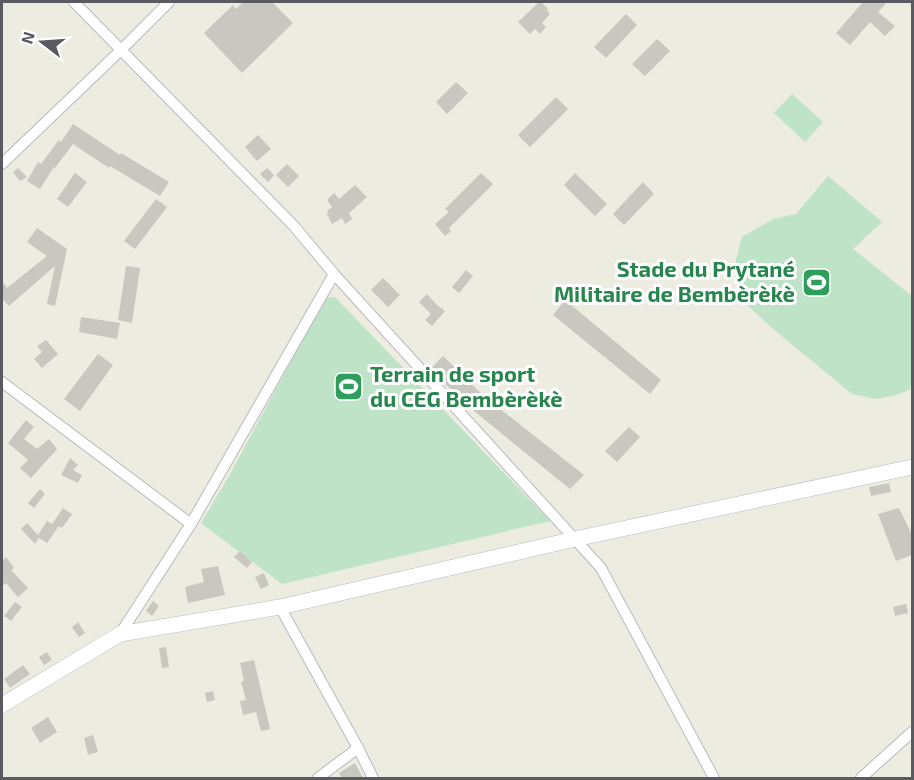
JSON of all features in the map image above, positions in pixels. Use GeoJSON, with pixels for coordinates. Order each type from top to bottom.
{"type":"FeatureCollection","features":[{"type":"Feature","properties":{"kind":"main road"},"geometry":{"type":"LineString","coordinates":[[2,705],[120,634],[280,607],[575,539],[912,466]]}},
{"type":"Feature","properties":{"kind":"street"},"geometry":{"type":"LineString","coordinates":[[74,2],[293,225],[334,274],[601,568],[714,778]]}},
{"type":"Feature","properties":{"kind":"street"},"geometry":{"type":"LineString","coordinates":[[2,164],[169,2]]}},
{"type":"Feature","properties":{"kind":"street"},"geometry":{"type":"LineString","coordinates":[[120,634],[191,524],[334,274]]}},
{"type":"Feature","properties":{"kind":"street"},"geometry":{"type":"LineString","coordinates":[[2,382],[191,524]]}},
{"type":"Feature","properties":{"kind":"street"},"geometry":{"type":"LineString","coordinates":[[280,607],[373,778]]}},
{"type":"Feature","properties":{"kind":"street"},"geometry":{"type":"LineString","coordinates":[[861,778],[912,732]]}},
{"type":"Feature","properties":{"kind":"street"},"geometry":{"type":"LineString","coordinates":[[318,778],[358,748]]}},
{"type":"Feature","properties":{"kind":"green space"},"geometry":{"type":"Polygon","coordinates":[[[792,94],[823,122],[805,142],[774,113],[792,94]]]}},
{"type":"Feature","properties":{"kind":"green space","name":"Stade du Prytané Militaire de Bembèrèkè"},"geometry":{"type":"Polygon","coordinates":[[[828,176],[882,222],[853,249],[912,296],[912,385],[909,390],[893,396],[876,399],[852,394],[745,303],[734,268],[742,237],[773,219],[796,214],[828,176]]]}},
{"type":"Feature","properties":{"kind":"green space","name":"Terrain de sport du CEG Bembèrèkè"},"geometry":{"type":"Polygon","coordinates":[[[335,297],[550,521],[282,584],[201,523],[229,476],[325,298],[335,297]]]}},
{"type":"Feature","properties":{"kind":"building"},"geometry":{"type":"Polygon","coordinates":[[[243,2],[272,2],[293,23],[242,73],[204,33],[233,5],[236,9],[243,2]]]}},
{"type":"Feature","properties":{"kind":"building"},"geometry":{"type":"Polygon","coordinates":[[[539,2],[548,9],[550,14],[542,23],[546,27],[540,34],[535,29],[530,34],[518,22],[539,2]]]}},
{"type":"Feature","properties":{"kind":"building"},"geometry":{"type":"Polygon","coordinates":[[[863,2],[887,2],[878,12],[895,26],[885,36],[870,22],[850,45],[836,33],[863,2]]]}},
{"type":"Feature","properties":{"kind":"building"},"geometry":{"type":"Polygon","coordinates":[[[626,14],[637,25],[606,58],[594,47],[626,14]]]}},
{"type":"Feature","properties":{"kind":"building"},"geometry":{"type":"Polygon","coordinates":[[[657,39],[670,51],[645,76],[632,64],[657,39]]]}},
{"type":"Feature","properties":{"kind":"building"},"geometry":{"type":"Polygon","coordinates":[[[456,82],[468,93],[447,114],[436,102],[456,82]]]}},
{"type":"Feature","properties":{"kind":"building"},"geometry":{"type":"Polygon","coordinates":[[[556,97],[568,109],[530,147],[518,135],[556,97]]]}},
{"type":"Feature","properties":{"kind":"building"},"geometry":{"type":"Polygon","coordinates":[[[73,124],[120,155],[121,153],[169,182],[160,196],[110,166],[109,168],[73,144],[40,189],[27,181],[38,162],[41,164],[59,140],[61,142],[73,124]]]}},
{"type":"Feature","properties":{"kind":"building"},"geometry":{"type":"Polygon","coordinates":[[[258,135],[271,149],[257,161],[245,147],[258,135]]]}},
{"type":"Feature","properties":{"kind":"building"},"geometry":{"type":"Polygon","coordinates":[[[287,164],[299,176],[288,187],[276,175],[287,164]]]}},
{"type":"Feature","properties":{"kind":"building"},"geometry":{"type":"Polygon","coordinates":[[[18,168],[27,177],[20,181],[13,172],[18,168]]]}},
{"type":"Feature","properties":{"kind":"building"},"geometry":{"type":"Polygon","coordinates":[[[267,168],[274,175],[268,182],[260,174],[267,168]]]}},
{"type":"Feature","properties":{"kind":"building"},"geometry":{"type":"Polygon","coordinates":[[[75,173],[87,182],[68,207],[57,199],[75,173]]]}},
{"type":"Feature","properties":{"kind":"building"},"geometry":{"type":"Polygon","coordinates":[[[481,173],[493,184],[449,228],[451,231],[445,236],[435,224],[449,212],[445,209],[481,173]]]}},
{"type":"Feature","properties":{"kind":"building"},"geometry":{"type":"Polygon","coordinates":[[[575,173],[607,204],[595,216],[564,185],[575,173]]]}},
{"type":"Feature","properties":{"kind":"building"},"geometry":{"type":"Polygon","coordinates":[[[643,182],[654,194],[624,225],[613,214],[643,182]]]}},
{"type":"Feature","properties":{"kind":"building"},"geometry":{"type":"Polygon","coordinates":[[[355,185],[367,197],[349,213],[352,219],[345,224],[342,218],[332,224],[327,214],[332,207],[327,200],[334,193],[339,199],[355,185]]]}},
{"type":"Feature","properties":{"kind":"building"},"geometry":{"type":"Polygon","coordinates":[[[156,199],[167,207],[135,249],[124,241],[156,199]]]}},
{"type":"Feature","properties":{"kind":"building"},"geometry":{"type":"Polygon","coordinates":[[[37,228],[67,249],[55,306],[47,304],[55,266],[9,306],[2,299],[2,281],[7,288],[47,256],[27,242],[37,228]]]}},
{"type":"Feature","properties":{"kind":"building"},"geometry":{"type":"Polygon","coordinates":[[[126,266],[140,268],[132,323],[118,320],[126,266]]]}},
{"type":"Feature","properties":{"kind":"building"},"geometry":{"type":"Polygon","coordinates":[[[466,270],[473,276],[459,293],[452,287],[466,270]]]}},
{"type":"Feature","properties":{"kind":"building"},"geometry":{"type":"Polygon","coordinates":[[[383,278],[400,295],[388,307],[371,290],[383,278]]]}},
{"type":"Feature","properties":{"kind":"building"},"geometry":{"type":"Polygon","coordinates":[[[427,294],[445,311],[432,326],[425,320],[431,314],[419,302],[427,294]]]}},
{"type":"Feature","properties":{"kind":"building"},"geometry":{"type":"Polygon","coordinates":[[[565,300],[661,380],[650,394],[553,315],[565,300]]]}},
{"type":"Feature","properties":{"kind":"building"},"geometry":{"type":"Polygon","coordinates":[[[81,317],[120,323],[117,339],[79,332],[81,317]]]}},
{"type":"Feature","properties":{"kind":"building"},"geometry":{"type":"Polygon","coordinates":[[[46,340],[58,354],[42,368],[34,359],[42,352],[37,346],[46,340]]]}},
{"type":"Feature","properties":{"kind":"building"},"geometry":{"type":"Polygon","coordinates":[[[98,354],[113,365],[80,411],[64,399],[98,354]]]}},
{"type":"Feature","properties":{"kind":"building"},"geometry":{"type":"Polygon","coordinates":[[[443,356],[485,397],[584,475],[570,489],[469,407],[430,369],[443,356]]]}},
{"type":"Feature","properties":{"kind":"building"},"geometry":{"type":"Polygon","coordinates":[[[26,420],[34,427],[24,439],[37,449],[49,439],[57,449],[31,478],[20,468],[28,460],[8,443],[26,420]]]}},
{"type":"Feature","properties":{"kind":"building"},"geometry":{"type":"Polygon","coordinates":[[[629,427],[640,437],[617,462],[605,451],[629,427]]]}},
{"type":"Feature","properties":{"kind":"building"},"geometry":{"type":"Polygon","coordinates":[[[70,458],[78,465],[73,470],[82,475],[78,483],[61,475],[70,458]]]}},
{"type":"Feature","properties":{"kind":"building"},"geometry":{"type":"Polygon","coordinates":[[[889,483],[891,492],[871,496],[869,487],[889,483]]]}},
{"type":"Feature","properties":{"kind":"building"},"geometry":{"type":"Polygon","coordinates":[[[40,489],[45,494],[34,508],[28,503],[40,489]]]}},
{"type":"Feature","properties":{"kind":"building"},"geometry":{"type":"Polygon","coordinates":[[[63,508],[72,514],[62,528],[59,526],[47,543],[39,538],[35,544],[21,529],[27,523],[38,535],[47,521],[52,524],[63,508]]]}},
{"type":"Feature","properties":{"kind":"building"},"geometry":{"type":"Polygon","coordinates":[[[899,508],[912,535],[912,555],[896,561],[878,514],[899,508]]]}},
{"type":"Feature","properties":{"kind":"building"},"geometry":{"type":"Polygon","coordinates":[[[240,551],[252,562],[247,568],[234,557],[240,551]]]}},
{"type":"Feature","properties":{"kind":"building"},"geometry":{"type":"Polygon","coordinates":[[[6,557],[14,568],[11,570],[28,588],[18,597],[6,583],[2,586],[2,561],[6,557]]]}},
{"type":"Feature","properties":{"kind":"building"},"geometry":{"type":"Polygon","coordinates":[[[218,566],[225,595],[188,603],[185,587],[204,582],[201,569],[218,566]]]}},
{"type":"Feature","properties":{"kind":"building"},"geometry":{"type":"Polygon","coordinates":[[[264,573],[269,585],[261,589],[255,577],[264,573]]]}},
{"type":"Feature","properties":{"kind":"building"},"geometry":{"type":"Polygon","coordinates":[[[153,601],[159,606],[152,616],[146,611],[153,601]]]}},
{"type":"Feature","properties":{"kind":"building"},"geometry":{"type":"Polygon","coordinates":[[[15,602],[22,607],[11,621],[4,616],[15,602]]]}},
{"type":"Feature","properties":{"kind":"building"},"geometry":{"type":"Polygon","coordinates":[[[906,604],[908,613],[895,616],[893,607],[906,604]]]}},
{"type":"Feature","properties":{"kind":"building"},"geometry":{"type":"Polygon","coordinates":[[[78,622],[85,633],[79,637],[72,627],[78,622]]]}},
{"type":"Feature","properties":{"kind":"building"},"geometry":{"type":"Polygon","coordinates":[[[166,647],[169,667],[162,668],[159,648],[166,647]]]}},
{"type":"Feature","properties":{"kind":"building"},"geometry":{"type":"Polygon","coordinates":[[[47,652],[52,660],[44,665],[39,657],[47,652]]]}},
{"type":"Feature","properties":{"kind":"building"},"geometry":{"type":"Polygon","coordinates":[[[254,660],[270,729],[261,731],[256,712],[243,715],[240,701],[246,700],[241,682],[244,681],[240,663],[254,660]]]}},
{"type":"Feature","properties":{"kind":"building"},"geometry":{"type":"Polygon","coordinates":[[[23,665],[30,674],[10,688],[4,679],[23,665]]]}},
{"type":"Feature","properties":{"kind":"building"},"geometry":{"type":"Polygon","coordinates":[[[213,691],[215,700],[207,702],[205,693],[213,691]]]}},
{"type":"Feature","properties":{"kind":"building"},"geometry":{"type":"Polygon","coordinates":[[[48,717],[57,732],[40,743],[31,728],[48,717]]]}},
{"type":"Feature","properties":{"kind":"building"},"geometry":{"type":"Polygon","coordinates":[[[93,735],[98,752],[88,755],[84,738],[93,735]]]}},
{"type":"Feature","properties":{"kind":"building"},"geometry":{"type":"Polygon","coordinates":[[[355,763],[363,778],[342,778],[339,773],[355,763]]]}},
{"type":"Feature","properties":{"kind":"place","name":"Stade du Prytané Militaire de Bembèrèkè"},"geometry":{"type":"Point","coordinates":[816,282]}},
{"type":"Feature","properties":{"kind":"place","name":"Terrain de sport du CEG Bembèrèkè"},"geometry":{"type":"Point","coordinates":[349,387]}}]}
